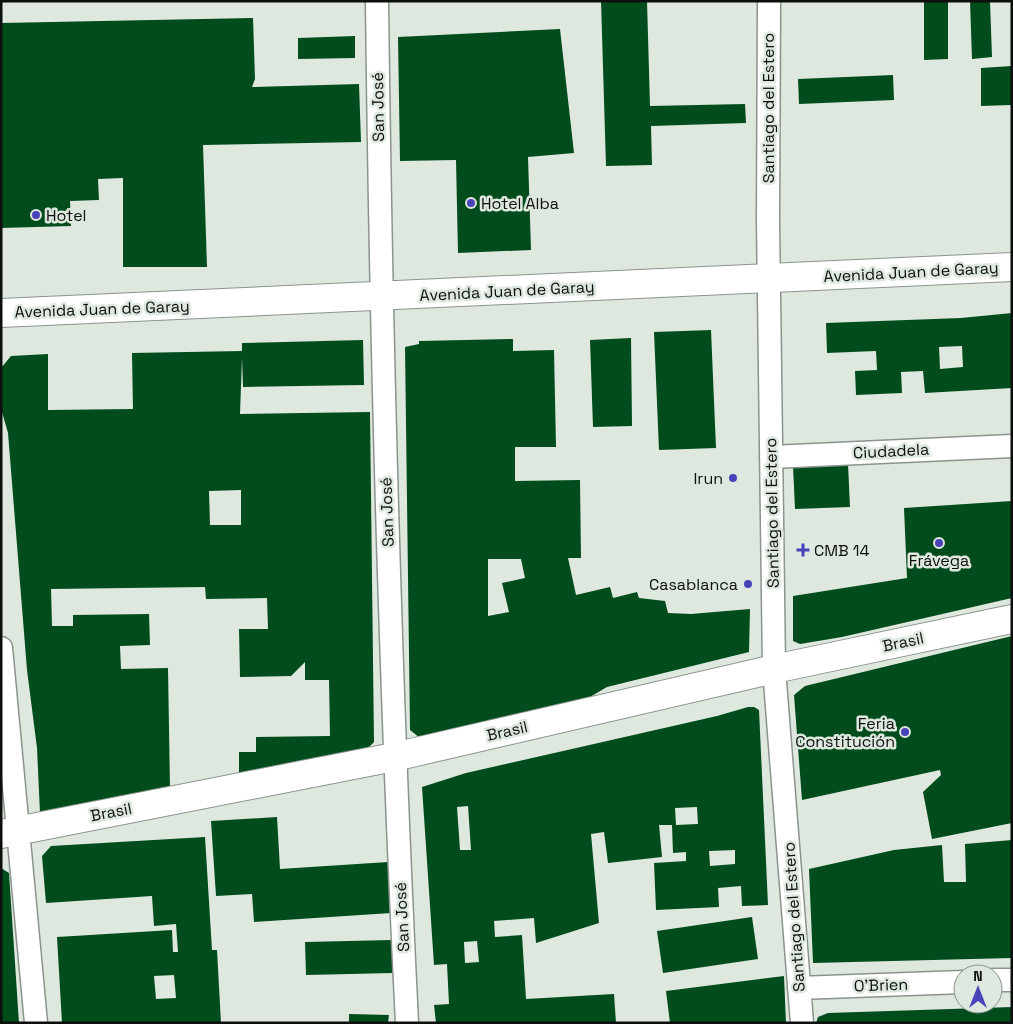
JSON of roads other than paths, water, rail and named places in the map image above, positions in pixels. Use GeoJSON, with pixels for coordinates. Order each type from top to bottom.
{"type":"FeatureCollection","features":[{"type":"Feature","properties":{"kind":"street","name":"San José"},"geometry":{"type":"LineString","coordinates":[[377,1],[380,297],[394,757],[408,1023]]}},
{"type":"Feature","properties":{"kind":"street","name":"Santiago del Estero"},"geometry":{"type":"LineString","coordinates":[[769,1],[774,669],[802,1023]]}},
{"type":"Feature","properties":{"kind":"street","name":"Avenida Juan de Garay"},"geometry":{"type":"LineString","coordinates":[[1,313],[1012,267]]}},
{"type":"Feature","properties":{"kind":"street","name":"Ciudadela"},"geometry":{"type":"LineString","coordinates":[[771,457],[1012,446]]}},
{"type":"Feature","properties":{"kind":"street","name":"Brasil"},"geometry":{"type":"LineString","coordinates":[[10,832],[394,757],[774,669],[1012,619]]}},
{"type":"Feature","properties":{"kind":"street"},"geometry":{"type":"LineString","coordinates":[[1,648],[10,832],[36,1023]]}},
{"type":"Feature","properties":{"kind":"street","name":"O'Brien"},"geometry":{"type":"LineString","coordinates":[[799,988],[953,982]]}},
{"type":"Feature","properties":{"kind":"place","name":"Hotel Alba"},"geometry":{"type":"Point","coordinates":[471,203]}},
{"type":"Feature","properties":{"kind":"place","name":"Hotel"},"geometry":{"type":"Point","coordinates":[36,215]}},
{"type":"Feature","properties":{"kind":"place","name":"Irun"},"geometry":{"type":"Point","coordinates":[733,478]}},
{"type":"Feature","properties":{"kind":"place","name":"Frávega"},"geometry":{"type":"Point","coordinates":[939,543]}},
{"type":"Feature","properties":{"kind":"place","name":"CMB 14"},"geometry":{"type":"Point","coordinates":[803,550]}},
{"type":"Feature","properties":{"kind":"place","name":"Casablanca"},"geometry":{"type":"Point","coordinates":[748,584]}},
{"type":"Feature","properties":{"kind":"place","name":"Feria Constitución"},"geometry":{"type":"Point","coordinates":[905,732]}}]}
